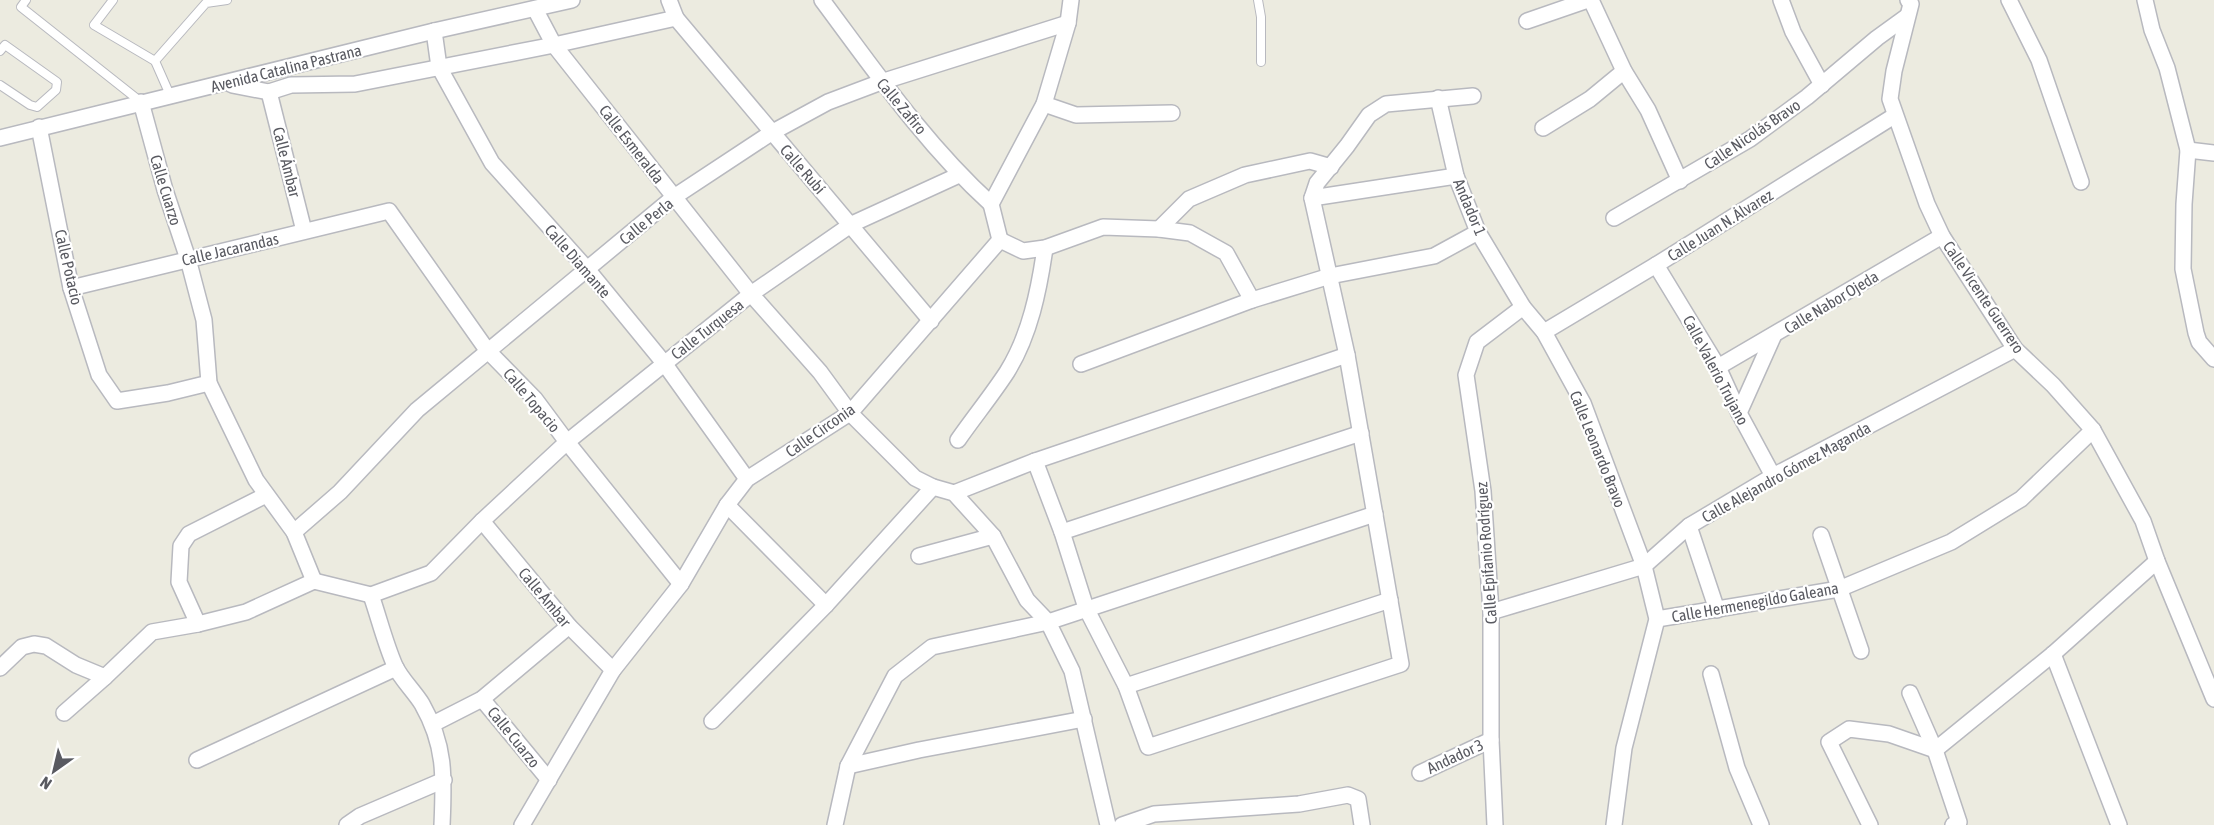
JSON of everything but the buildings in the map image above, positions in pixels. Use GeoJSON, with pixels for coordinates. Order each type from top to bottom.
{"type":"FeatureCollection","features":[{"type":"Feature","properties":{"kind":"street","name":"Avenida Catalina Pastrana"},"geometry":{"type":"LineString","coordinates":[[1,137],[434,31],[572,0]]}},
{"type":"Feature","properties":{"kind":"street","name":"Calle Rubí"},"geometry":{"type":"LineString","coordinates":[[669,0],[676,18],[931,321]]}},
{"type":"Feature","properties":{"kind":"street","name":"Calle Zafiro"},"geometry":{"type":"LineString","coordinates":[[822,0],[881,82],[959,175],[991,204]]}},
{"type":"Feature","properties":{"kind":"street"},"geometry":{"type":"LineString","coordinates":[[1071,0],[1068,23],[1044,104],[991,204],[1000,240],[1023,251],[1045,248],[1103,227],[1190,232],[1226,253],[1252,300]]}},
{"type":"Feature","properties":{"kind":"street"},"geometry":{"type":"LineString","coordinates":[[1527,21],[1590,0],[1624,71],[1648,110],[1680,181]]}},
{"type":"Feature","properties":{"kind":"street"},"geometry":{"type":"LineString","coordinates":[[1781,0],[1793,32],[1822,85]]}},
{"type":"Feature","properties":{"kind":"street"},"geometry":{"type":"LineString","coordinates":[[2009,0],[2039,60],[2081,182]]}},
{"type":"Feature","properties":{"kind":"street"},"geometry":{"type":"LineString","coordinates":[[2145,0],[2152,30],[2167,68],[2188,150],[2183,269],[2199,342],[2214,359]]}},
{"type":"Feature","properties":{"kind":"street","name":"Calle Nicolás Bravo"},"geometry":{"type":"LineString","coordinates":[[1614,218],[1750,139],[1822,85],[1912,5]]}},
{"type":"Feature","properties":{"kind":"street","name":"Calle Vicente Guerrero"},"geometry":{"type":"LineString","coordinates":[[1912,5],[1890,99],[1894,116],[1906,141],[1927,204],[1942,236],[2015,349],[2053,385],[2093,430],[2143,521],[2157,561],[2214,699]]}},
{"type":"Feature","properties":{"kind":"street","name":"Calle Esmeralda"},"geometry":{"type":"LineString","coordinates":[[535,9],[554,45],[751,294],[820,372],[850,413],[915,478],[933,487],[954,493]]}},
{"type":"Feature","properties":{"kind":"street"},"geometry":{"type":"LineString","coordinates":[[226,83],[269,92],[291,85],[355,84],[554,45],[676,18]]}},
{"type":"Feature","properties":{"kind":"street","name":"Calle Perla"},"geometry":{"type":"LineString","coordinates":[[294,532],[340,492],[417,410],[488,350],[674,197],[771,133],[828,102],[881,82],[1068,23]]}},
{"type":"Feature","properties":{"kind":"street","name":"Calle Diamante"},"geometry":{"type":"LineString","coordinates":[[434,31],[439,67],[492,163],[587,269],[664,363],[747,480]]}},
{"type":"Feature","properties":{"kind":"street"},"geometry":{"type":"LineString","coordinates":[[1543,128],[1590,99],[1624,71]]}},
{"type":"Feature","properties":{"kind":"street","name":"Calle Ámbar"},"geometry":{"type":"LineString","coordinates":[[269,92],[304,231]]}},
{"type":"Feature","properties":{"kind":"street"},"geometry":{"type":"LineString","coordinates":[[1035,461],[1062,532],[1086,608],[1126,686],[1148,747],[1401,664],[1347,356],[1312,198],[1317,183],[1369,115],[1386,104],[1473,96]]}},
{"type":"Feature","properties":{"kind":"street","name":"Andador 1"},"geometry":{"type":"LineString","coordinates":[[1438,98],[1456,176],[1478,232],[1523,307]]}},
{"type":"Feature","properties":{"kind":"street","name":"Calle Cuarzo"},"geometry":{"type":"LineString","coordinates":[[141,102],[204,320],[209,383]]}},
{"type":"Feature","properties":{"kind":"street"},"geometry":{"type":"LineString","coordinates":[[1044,104],[1076,115],[1172,113]]}},
{"type":"Feature","properties":{"kind":"street","name":"Calle Juan N. Álvarez"},"geometry":{"type":"LineString","coordinates":[[1544,332],[1656,265],[1894,116]]}},
{"type":"Feature","properties":{"kind":"street","name":"Calle Potacio"},"geometry":{"type":"LineString","coordinates":[[39,127],[71,288],[99,375],[117,401],[168,393],[209,383]]}},
{"type":"Feature","properties":{"kind":"street"},"geometry":{"type":"LineString","coordinates":[[2188,150],[2214,153]]}},
{"type":"Feature","properties":{"kind":"street"},"geometry":{"type":"LineString","coordinates":[[1159,229],[1189,199],[1245,175],[1310,161],[1331,167]]}},
{"type":"Feature","properties":{"kind":"street","name":"Calle Turquesa"},"geometry":{"type":"LineString","coordinates":[[371,595],[431,573],[482,520],[567,442],[751,294],[852,225],[959,175]]}},
{"type":"Feature","properties":{"kind":"street"},"geometry":{"type":"LineString","coordinates":[[1312,198],[1456,176]]}},
{"type":"Feature","properties":{"kind":"street","name":"Calle Jacarandas"},"geometry":{"type":"LineString","coordinates":[[71,288],[389,212]]}},
{"type":"Feature","properties":{"kind":"street","name":"Calle Topacio"},"geometry":{"type":"LineString","coordinates":[[389,212],[488,350],[535,399],[681,584]]}},
{"type":"Feature","properties":{"kind":"street"},"geometry":{"type":"LineString","coordinates":[[1081,364],[1252,300],[1330,276],[1434,256],[1478,232]]}},
{"type":"Feature","properties":{"kind":"street","name":"Calle Nabor Ojeda"},"geometry":{"type":"LineString","coordinates":[[1718,367],[1773,337],[1942,236]]}},
{"type":"Feature","properties":{"kind":"street","name":"Calle Circonia"},"geometry":{"type":"LineString","coordinates":[[522,825],[613,670],[681,584],[727,506],[747,480],[850,413],[1000,240]]}},
{"type":"Feature","properties":{"kind":"street"},"geometry":{"type":"LineString","coordinates":[[957,440],[1007,371],[1026,330],[1041,280],[1045,248]]}},
{"type":"Feature","properties":{"kind":"street","name":"Calle Valerio Trujano"},"geometry":{"type":"LineString","coordinates":[[1656,265],[1718,367],[1739,413],[1773,476]]}},
{"type":"Feature","properties":{"kind":"street","name":"Calle Leonardo Bravo"},"geometry":{"type":"LineString","coordinates":[[1523,307],[1544,332],[1583,403],[1644,566],[1657,619]]}},
{"type":"Feature","properties":{"kind":"street","name":"Calle Epifanio Rodríguez"},"geometry":{"type":"LineString","coordinates":[[1495,825],[1491,740],[1491,612],[1483,491],[1466,375],[1478,342],[1523,307]]}},
{"type":"Feature","properties":{"kind":"street"},"geometry":{"type":"LineString","coordinates":[[1739,413],[1773,337]]}},
{"type":"Feature","properties":{"kind":"street","name":"Calle Alejandro Gómez Maganda"},"geometry":{"type":"LineString","coordinates":[[1491,612],[1644,566],[1689,525],[1773,476],[2015,349]]}},
{"type":"Feature","properties":{"kind":"street"},"geometry":{"type":"LineString","coordinates":[[1108,825],[1072,671],[1048,622],[1027,600],[993,536],[954,493],[1035,461],[1347,356]]}},
{"type":"Feature","properties":{"kind":"street"},"geometry":{"type":"LineString","coordinates":[[209,383],[255,480],[294,532],[314,581]]}},
{"type":"Feature","properties":{"kind":"street","name":"Calle Hermenegildo Galeana"},"geometry":{"type":"LineString","coordinates":[[1657,619],[1839,588],[1951,543],[2021,499],[2093,430]]}},
{"type":"Feature","properties":{"kind":"street"},"geometry":{"type":"LineString","coordinates":[[1062,532],[1361,433]]}},
{"type":"Feature","properties":{"kind":"street"},"geometry":{"type":"LineString","coordinates":[[712,721],[826,605],[933,487]]}},
{"type":"Feature","properties":{"kind":"street"},"geometry":{"type":"LineString","coordinates":[[198,624],[179,582],[181,546],[189,534],[266,495]]}},
{"type":"Feature","properties":{"kind":"street"},"geometry":{"type":"LineString","coordinates":[[727,506],[826,605]]}},
{"type":"Feature","properties":{"kind":"street"},"geometry":{"type":"LineString","coordinates":[[835,825],[848,765],[895,676],[932,647],[1048,622],[1375,514]]}},
{"type":"Feature","properties":{"kind":"street","name":"Calle Ámbar"},"geometry":{"type":"LineString","coordinates":[[482,520],[569,626],[613,670]]}},
{"type":"Feature","properties":{"kind":"street"},"geometry":{"type":"LineString","coordinates":[[1689,525],[1717,610]]}},
{"type":"Feature","properties":{"kind":"street"},"geometry":{"type":"LineString","coordinates":[[1821,535],[1861,651]]}},
{"type":"Feature","properties":{"kind":"street"},"geometry":{"type":"LineString","coordinates":[[919,556],[993,536]]}},
{"type":"Feature","properties":{"kind":"street"},"geometry":{"type":"LineString","coordinates":[[1935,750],[2053,654],[2157,561]]}},
{"type":"Feature","properties":{"kind":"street"},"geometry":{"type":"LineString","coordinates":[[64,713],[152,632],[246,612],[314,581],[371,595],[396,668],[420,700],[433,724],[441,753],[444,780],[442,825]]}},
{"type":"Feature","properties":{"kind":"street"},"geometry":{"type":"LineString","coordinates":[[1126,686],[1390,600]]}},
{"type":"Feature","properties":{"kind":"street"},"geometry":{"type":"LineString","coordinates":[[1614,825],[1624,748],[1657,619]]}},
{"type":"Feature","properties":{"kind":"street","name":"Calle Cuarzo"},"geometry":{"type":"LineString","coordinates":[[549,780],[482,699],[569,626]]}},
{"type":"Feature","properties":{"kind":"street"},"geometry":{"type":"LineString","coordinates":[[0,668],[22,647],[34,644],[46,646],[76,665],[105,677]]}},
{"type":"Feature","properties":{"kind":"street"},"geometry":{"type":"LineString","coordinates":[[2053,654],[2119,825]]}},
{"type":"Feature","properties":{"kind":"street"},"geometry":{"type":"LineString","coordinates":[[197,760],[396,668]]}},
{"type":"Feature","properties":{"kind":"street"},"geometry":{"type":"LineString","coordinates":[[1711,674],[1737,768],[1761,825]]}},
{"type":"Feature","properties":{"kind":"street"},"geometry":{"type":"LineString","coordinates":[[1910,693],[1935,750],[1958,824]]}},
{"type":"Feature","properties":{"kind":"street"},"geometry":{"type":"LineString","coordinates":[[433,724],[482,699]]}},
{"type":"Feature","properties":{"kind":"street"},"geometry":{"type":"LineString","coordinates":[[848,765],[1084,719]]}},
{"type":"Feature","properties":{"kind":"street"},"geometry":{"type":"LineString","coordinates":[[1870,825],[1829,742],[1849,729],[1889,734],[1935,750]]}},
{"type":"Feature","properties":{"kind":"street","name":"Andador 3"},"geometry":{"type":"LineString","coordinates":[[1420,773],[1491,740]]}},
{"type":"Feature","properties":{"kind":"street"},"geometry":{"type":"LineString","coordinates":[[346,825],[360,816],[444,780]]}},
{"type":"Feature","properties":{"kind":"street"},"geometry":{"type":"LineString","coordinates":[[1122,825],[1154,814],[1299,804],[1348,795],[1358,799],[1362,825]]}},
{"type":"Feature","properties":{"kind":"lane"},"geometry":{"type":"LineString","coordinates":[[26,0],[21,7],[141,102]]}},
{"type":"Feature","properties":{"kind":"lane"},"geometry":{"type":"LineString","coordinates":[[113,0],[94,25],[155,61],[170,95]]}},
{"type":"Feature","properties":{"kind":"lane"},"geometry":{"type":"LineString","coordinates":[[155,61],[205,2],[227,0]]}},
{"type":"Feature","properties":{"kind":"lane"},"geometry":{"type":"LineString","coordinates":[[1258,0],[1261,17],[1261,62]]}},
{"type":"Feature","properties":{"kind":"lane"},"geometry":{"type":"LineString","coordinates":[[0,51],[5,45],[57,82],[56,90],[37,107],[30,105],[0,85]]}}]}
